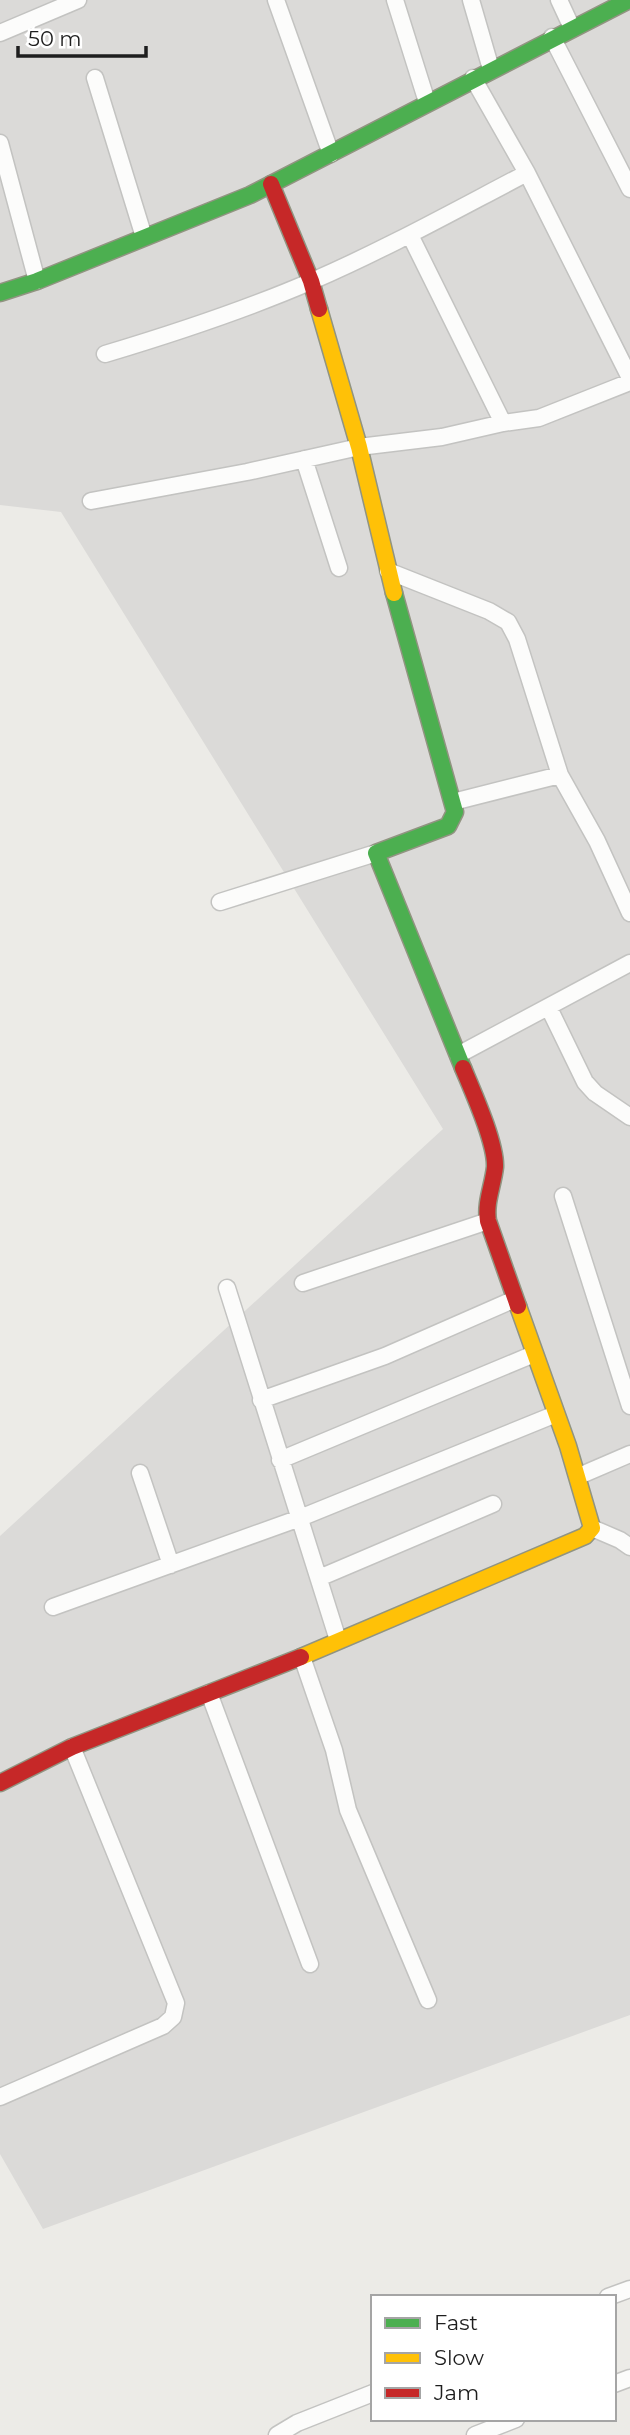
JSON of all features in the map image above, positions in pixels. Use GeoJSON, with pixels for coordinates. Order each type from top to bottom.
{"type":"FeatureCollection","features":[{"type":"Feature","properties":{"kind":"street"},"geometry":{"type":"LineString","coordinates":[[0,33],[78,0]]}},
{"type":"Feature","properties":{"kind":"street"},"geometry":{"type":"LineString","coordinates":[[276,0],[331,154]]}},
{"type":"Feature","properties":{"kind":"street"},"geometry":{"type":"LineString","coordinates":[[395,0],[426,102]]}},
{"type":"Feature","properties":{"kind":"street"},"geometry":{"type":"LineString","coordinates":[[471,0],[491,69]]}},
{"type":"Feature","properties":{"kind":"street"},"geometry":{"type":"LineString","coordinates":[[559,0],[572,28]]}},
{"type":"Feature","properties":{"kind":"street"},"geometry":{"type":"LineString","coordinates":[[0,293],[37,281],[250,195],[552,37],[629,0]]}},
{"type":"Feature","properties":{"kind":"street"},"geometry":{"type":"LineString","coordinates":[[552,37],[630,189]]}},
{"type":"Feature","properties":{"kind":"street"},"geometry":{"type":"LineString","coordinates":[[95,78],[144,237]]}},
{"type":"Feature","properties":{"kind":"street"},"geometry":{"type":"LineString","coordinates":[[91,501],[359,447],[442,438],[503,423],[539,418],[630,380],[527,173],[473,78]]}},
{"type":"Feature","properties":{"kind":"street"},"geometry":{"type":"LineString","coordinates":[[0,143],[37,281]]}},
{"type":"Feature","properties":{"kind":"street"},"geometry":{"type":"LineString","coordinates":[[105,354],[175,332],[311,281],[410,235],[527,173]]}},
{"type":"Feature","properties":{"kind":"street"},"geometry":{"type":"LineString","coordinates":[[220,902],[376,853],[448,827],[455,812],[388,571],[359,447],[311,281],[271,184]]}},
{"type":"Feature","properties":{"kind":"street"},"geometry":{"type":"LineString","coordinates":[[410,235],[503,423]]}},
{"type":"Feature","properties":{"kind":"street"},"geometry":{"type":"LineString","coordinates":[[304,459],[339,568]]}},
{"type":"Feature","properties":{"kind":"street"},"geometry":{"type":"LineString","coordinates":[[388,571],[489,611],[508,622],[517,639],[560,775],[592,830],[630,913]]}},
{"type":"Feature","properties":{"kind":"street"},"geometry":{"type":"LineString","coordinates":[[453,802],[560,775]]}},
{"type":"Feature","properties":{"kind":"street"},"geometry":{"type":"LineString","coordinates":[[0,1783],[72,1746],[302,1657],[585,1536],[592,1528],[593,1522],[579,1476],[488,1221],[486,1209],[495,1165],[492,1146],[376,853]]}},
{"type":"Feature","properties":{"kind":"street"},"geometry":{"type":"LineString","coordinates":[[458,1055],[630,963]]}},
{"type":"Feature","properties":{"kind":"street"},"geometry":{"type":"LineString","coordinates":[[549,1008],[585,1082],[595,1093],[630,1117]]}},
{"type":"Feature","properties":{"kind":"street"},"geometry":{"type":"LineString","coordinates":[[563,1196],[630,1406]]}},
{"type":"Feature","properties":{"kind":"street"},"geometry":{"type":"LineString","coordinates":[[303,1283],[488,1221]]}},
{"type":"Feature","properties":{"kind":"street"},"geometry":{"type":"LineString","coordinates":[[227,1288],[338,1640]]}},
{"type":"Feature","properties":{"kind":"street"},"geometry":{"type":"LineString","coordinates":[[261,1400],[385,1356],[514,1299]]}},
{"type":"Feature","properties":{"kind":"street"},"geometry":{"type":"LineString","coordinates":[[280,1460],[534,1354]]}},
{"type":"Feature","properties":{"kind":"street"},"geometry":{"type":"LineString","coordinates":[[53,1607],[300,1518],[556,1414]]}},
{"type":"Feature","properties":{"kind":"street"},"geometry":{"type":"LineString","coordinates":[[579,1476],[630,1454]]}},
{"type":"Feature","properties":{"kind":"street"},"geometry":{"type":"LineString","coordinates":[[140,1473],[171,1565]]}},
{"type":"Feature","properties":{"kind":"street"},"geometry":{"type":"LineString","coordinates":[[318,1578],[493,1504]]}},
{"type":"Feature","properties":{"kind":"street"},"geometry":{"type":"LineString","coordinates":[[592,1528],[630,1547]]}},
{"type":"Feature","properties":{"kind":"street"},"geometry":{"type":"LineString","coordinates":[[302,1657],[334,1750],[348,1810],[428,2000]]}},
{"type":"Feature","properties":{"kind":"street"},"geometry":{"type":"LineString","coordinates":[[209,1693],[310,1964]]}},
{"type":"Feature","properties":{"kind":"street"},"geometry":{"type":"LineString","coordinates":[[0,2097],[163,2026],[173,2017],[176,2003],[72,1746]]}},
{"type":"Feature","properties":{"kind":"street"},"geometry":{"type":"LineString","coordinates":[[613,2295],[630,2288]]}},
{"type":"Feature","properties":{"kind":"street"},"geometry":{"type":"LineString","coordinates":[[277,2435],[297,2423],[371,2394]]}},
{"type":"Feature","properties":{"kind":"street"},"geometry":{"type":"LineString","coordinates":[[475,2435],[511,2421]]}},
{"type":"Feature","properties":{"kind":"shaded area"},"geometry":{"type":"Polygon","coordinates":[[[0,0],[630,0],[630,2015],[43,2229],[0,2154],[0,1536],[443,1129],[61,512],[0,505],[0,0]]]}},
{"type":"Feature","properties":{"kind":"traffic: fast"},"geometry":{"type":"LineString","coordinates":[[0,293],[37,281],[250,195],[629,0]]}},
{"type":"Feature","properties":{"kind":"traffic: fast"},"geometry":{"type":"LineString","coordinates":[[394,593],[455,812],[448,826],[376,853],[463,1068]]}},
{"type":"Feature","properties":{"kind":"traffic: slow"},"geometry":{"type":"LineString","coordinates":[[319,309],[359,447],[394,593]]}},
{"type":"Feature","properties":{"kind":"traffic: slow"},"geometry":{"type":"LineString","coordinates":[[301,1657],[585,1536],[592,1528],[568,1446],[518,1306]]}},
{"type":"Feature","properties":{"kind":"traffic: jam"},"geometry":{"type":"LineString","coordinates":[[271,184],[311,281],[319,309]]}},
{"type":"Feature","properties":{"kind":"traffic: jam"},"geometry":{"type":"LineString","coordinates":[[463,1068],[492,1145],[495,1167],[488,1201],[488,1221],[518,1306]]}},
{"type":"Feature","properties":{"kind":"traffic: jam"},"geometry":{"type":"LineString","coordinates":[[0,1783],[72,1747],[301,1657]]}}]}
